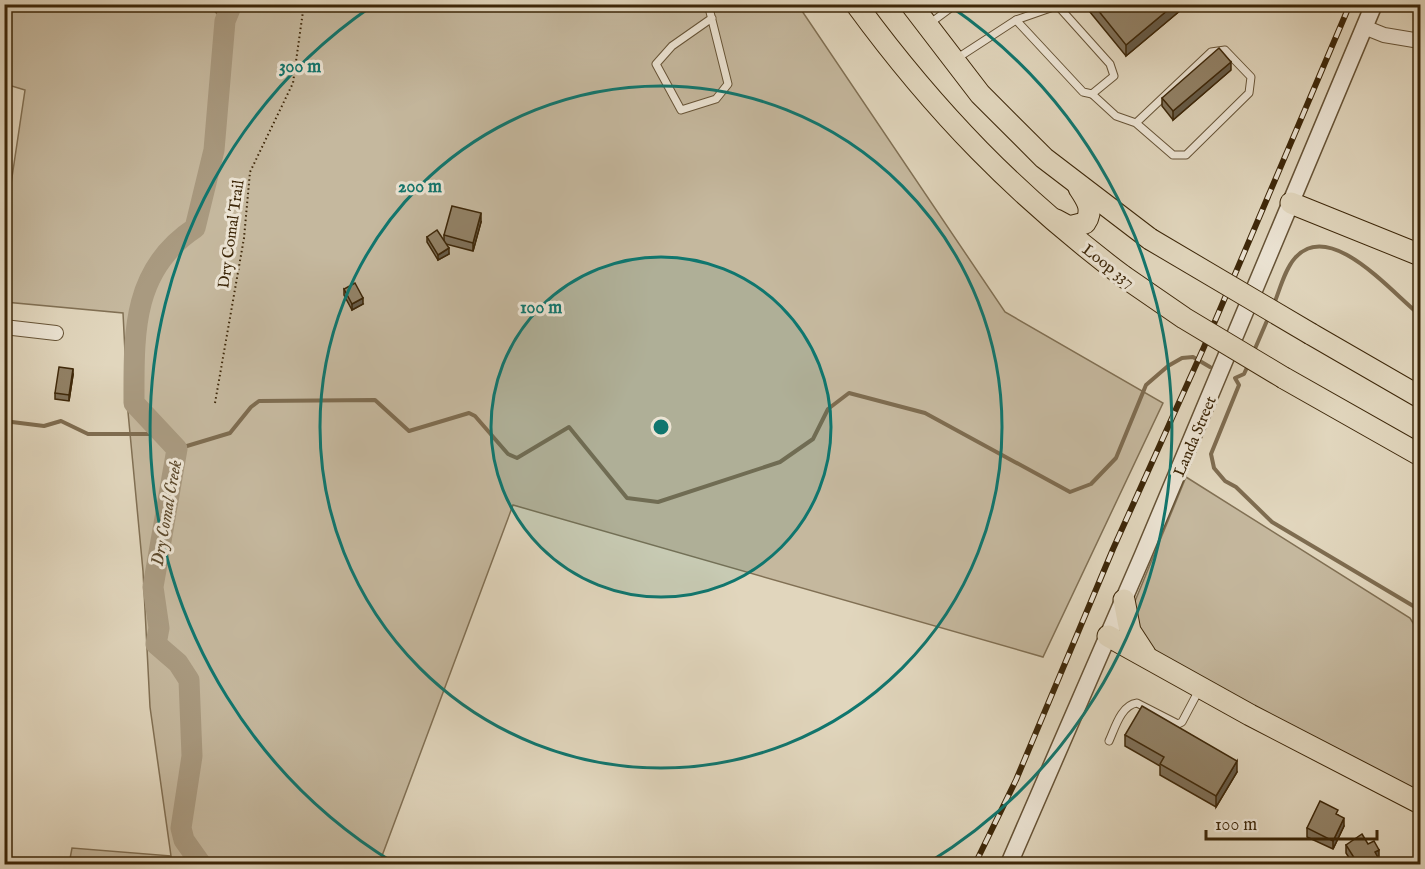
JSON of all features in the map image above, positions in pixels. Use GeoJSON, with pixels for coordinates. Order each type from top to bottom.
{"type":"FeatureCollection","features":[{"type":"Feature","properties":{"kind":"main road","name":"Loop 337"},"geometry":{"type":"LineString","coordinates":[[856,4],[903,68],[952,123],[995,169],[1042,212],[1123,276],[1184,318],[1420,455]]}},
{"type":"Feature","properties":{"kind":"main road"},"geometry":{"type":"LineString","coordinates":[[911,4],[980,94],[1044,158],[1077,184],[1150,239],[1420,397]]}},
{"type":"Feature","properties":{"kind":"main road"},"geometry":{"type":"LineString","coordinates":[[1042,212],[1069,226],[1076,227],[1085,223],[1089,218],[1089,205],[1077,184]]}},
{"type":"Feature","properties":{"kind":"main road"},"geometry":{"type":"LineString","coordinates":[[1291,203],[1420,255]]}},
{"type":"Feature","properties":{"kind":"main road"},"geometry":{"type":"LineString","coordinates":[[1124,600],[1130,631],[1152,661]]}},
{"type":"Feature","properties":{"kind":"main road"},"geometry":{"type":"LineString","coordinates":[[1108,636],[1200,687],[1420,802]]}},
{"type":"Feature","properties":{"kind":"street","name":"Landa Street"},"geometry":{"type":"LineString","coordinates":[[1009,864],[1124,600],[1374,4]]}},
{"type":"Feature","properties":{"kind":"street"},"geometry":{"type":"LineString","coordinates":[[1364,27],[1384,35],[1420,41]]}},
{"type":"Feature","properties":{"kind":"street"},"geometry":{"type":"LineString","coordinates":[[4,327],[56,333]]}},
{"type":"Feature","properties":{"kind":"lane"},"geometry":{"type":"LineString","coordinates":[[708,4],[712,18],[728,84],[716,99],[681,110],[656,64],[672,46],[712,18]]}},
{"type":"Feature","properties":{"kind":"lane"},"geometry":{"type":"LineString","coordinates":[[927,26],[956,4]]}},
{"type":"Feature","properties":{"kind":"lane"},"geometry":{"type":"LineString","coordinates":[[954,60],[1016,20],[1059,5],[1110,64],[1113,76],[1092,94]]}},
{"type":"Feature","properties":{"kind":"lane"},"geometry":{"type":"LineString","coordinates":[[1016,20],[1083,92],[1092,94],[1116,116],[1136,123],[1173,155],[1186,155],[1249,93],[1251,77],[1225,50],[1211,52],[1136,123]]}},
{"type":"Feature","properties":{"kind":"lane"},"geometry":{"type":"LineString","coordinates":[[1109,741],[1124,709],[1132,703],[1137,703],[1178,724],[1182,722],[1200,687]]}},
{"type":"Feature","properties":{"kind":"path","name":"Dry Comal Trail"},"geometry":{"type":"LineString","coordinates":[[215,403],[244,238],[250,172],[293,83],[304,4]]}},
{"type":"Feature","properties":{"kind":"shaded area"},"geometry":{"type":"Polygon","coordinates":[[[4,5],[798,5],[1005,312],[1163,403],[1043,657],[513,505],[379,864],[69,864],[72,848],[171,856],[150,707],[143,571],[128,412],[123,313],[5,302],[5,224],[25,90],[5,84],[4,5]]]}},
{"type":"Feature","properties":{"kind":"shaded area"},"geometry":{"type":"Polygon","coordinates":[[[1186,477],[1410,618],[1420,634],[1420,793],[1163,661],[1142,642],[1131,611],[1186,477]]]}},
{"type":"Feature","properties":{"kind":"building"},"geometry":{"type":"Polygon","coordinates":[[[1093,4],[1175,4],[1126,45],[1093,4]]]}},
{"type":"Feature","properties":{"kind":"building"},"geometry":{"type":"Polygon","coordinates":[[[1219,48],[1231,62],[1173,111],[1162,98],[1219,48]]]}},
{"type":"Feature","properties":{"kind":"building"},"geometry":{"type":"Polygon","coordinates":[[[452,206],[481,213],[473,243],[444,235],[452,206]]]}},
{"type":"Feature","properties":{"kind":"building"},"geometry":{"type":"Polygon","coordinates":[[[437,230],[449,248],[438,255],[427,237],[437,230]]]}},
{"type":"Feature","properties":{"kind":"building"},"geometry":{"type":"Polygon","coordinates":[[[355,283],[363,298],[352,304],[344,289],[355,283]]]}},
{"type":"Feature","properties":{"kind":"building"},"geometry":{"type":"Polygon","coordinates":[[[59,367],[73,369],[69,395],[55,393],[59,367]]]}},
{"type":"Feature","properties":{"kind":"building"},"geometry":{"type":"Polygon","coordinates":[[[1142,706],[1237,761],[1216,796],[1160,764],[1164,757],[1125,735],[1142,706]]]}},
{"type":"Feature","properties":{"kind":"building"},"geometry":{"type":"Polygon","coordinates":[[[1320,801],[1338,810],[1336,814],[1344,818],[1333,841],[1307,828],[1320,801]]]}},
{"type":"Feature","properties":{"kind":"building"},"geometry":{"type":"Polygon","coordinates":[[[1362,834],[1368,844],[1374,841],[1379,850],[1375,852],[1380,861],[1374,864],[1358,864],[1346,845],[1362,834]]]}},
{"type":"Feature","properties":{"kind":"waterway"},"geometry":{"type":"LineString","coordinates":[[210,4],[225,21]]}},
{"type":"Feature","properties":{"kind":"waterway","name":"Dry Comal Creek"},"geometry":{"type":"LineString","coordinates":[[201,864],[184,840],[181,828],[192,756],[189,680],[178,663],[156,644],[159,628],[153,587],[177,449],[134,403],[135,353],[140,306],[148,284],[158,264],[174,245],[195,228],[214,150],[225,21],[232,4]]}},
{"type":"Feature","properties":{"kind":"waterway"},"geometry":{"type":"LineString","coordinates":[[1274,304],[1286,273],[1295,258],[1309,248],[1325,247],[1343,253],[1360,263],[1420,315]]}},
{"type":"Feature","properties":{"kind":"waterway"},"geometry":{"type":"LineString","coordinates":[[1254,351],[1269,316]]}},
{"type":"Feature","properties":{"kind":"waterway"},"geometry":{"type":"LineString","coordinates":[[177,449],[230,433],[251,407],[259,401],[375,400],[409,431],[469,413],[475,416],[508,454],[517,458],[569,427],[627,498],[658,502],[780,462],[813,439],[828,409],[849,393],[925,413],[1070,492],[1091,484],[1116,458],[1146,385],[1168,366],[1182,358],[1193,357],[1210,367]]}},
{"type":"Feature","properties":{"kind":"waterway"},"geometry":{"type":"LineString","coordinates":[[1249,363],[1244,374],[1235,378],[1239,385],[1211,454],[1214,468],[1225,481],[1236,487],[1272,522],[1420,610]]}},
{"type":"Feature","properties":{"kind":"waterway"},"geometry":{"type":"LineString","coordinates":[[4,421],[44,426],[61,421],[88,434],[165,434]]}},
{"type":"Feature","properties":{"kind":"railway"},"geometry":{"type":"LineString","coordinates":[[975,864],[1016,780],[1113,549],[1204,347],[1350,4]]}}]}
